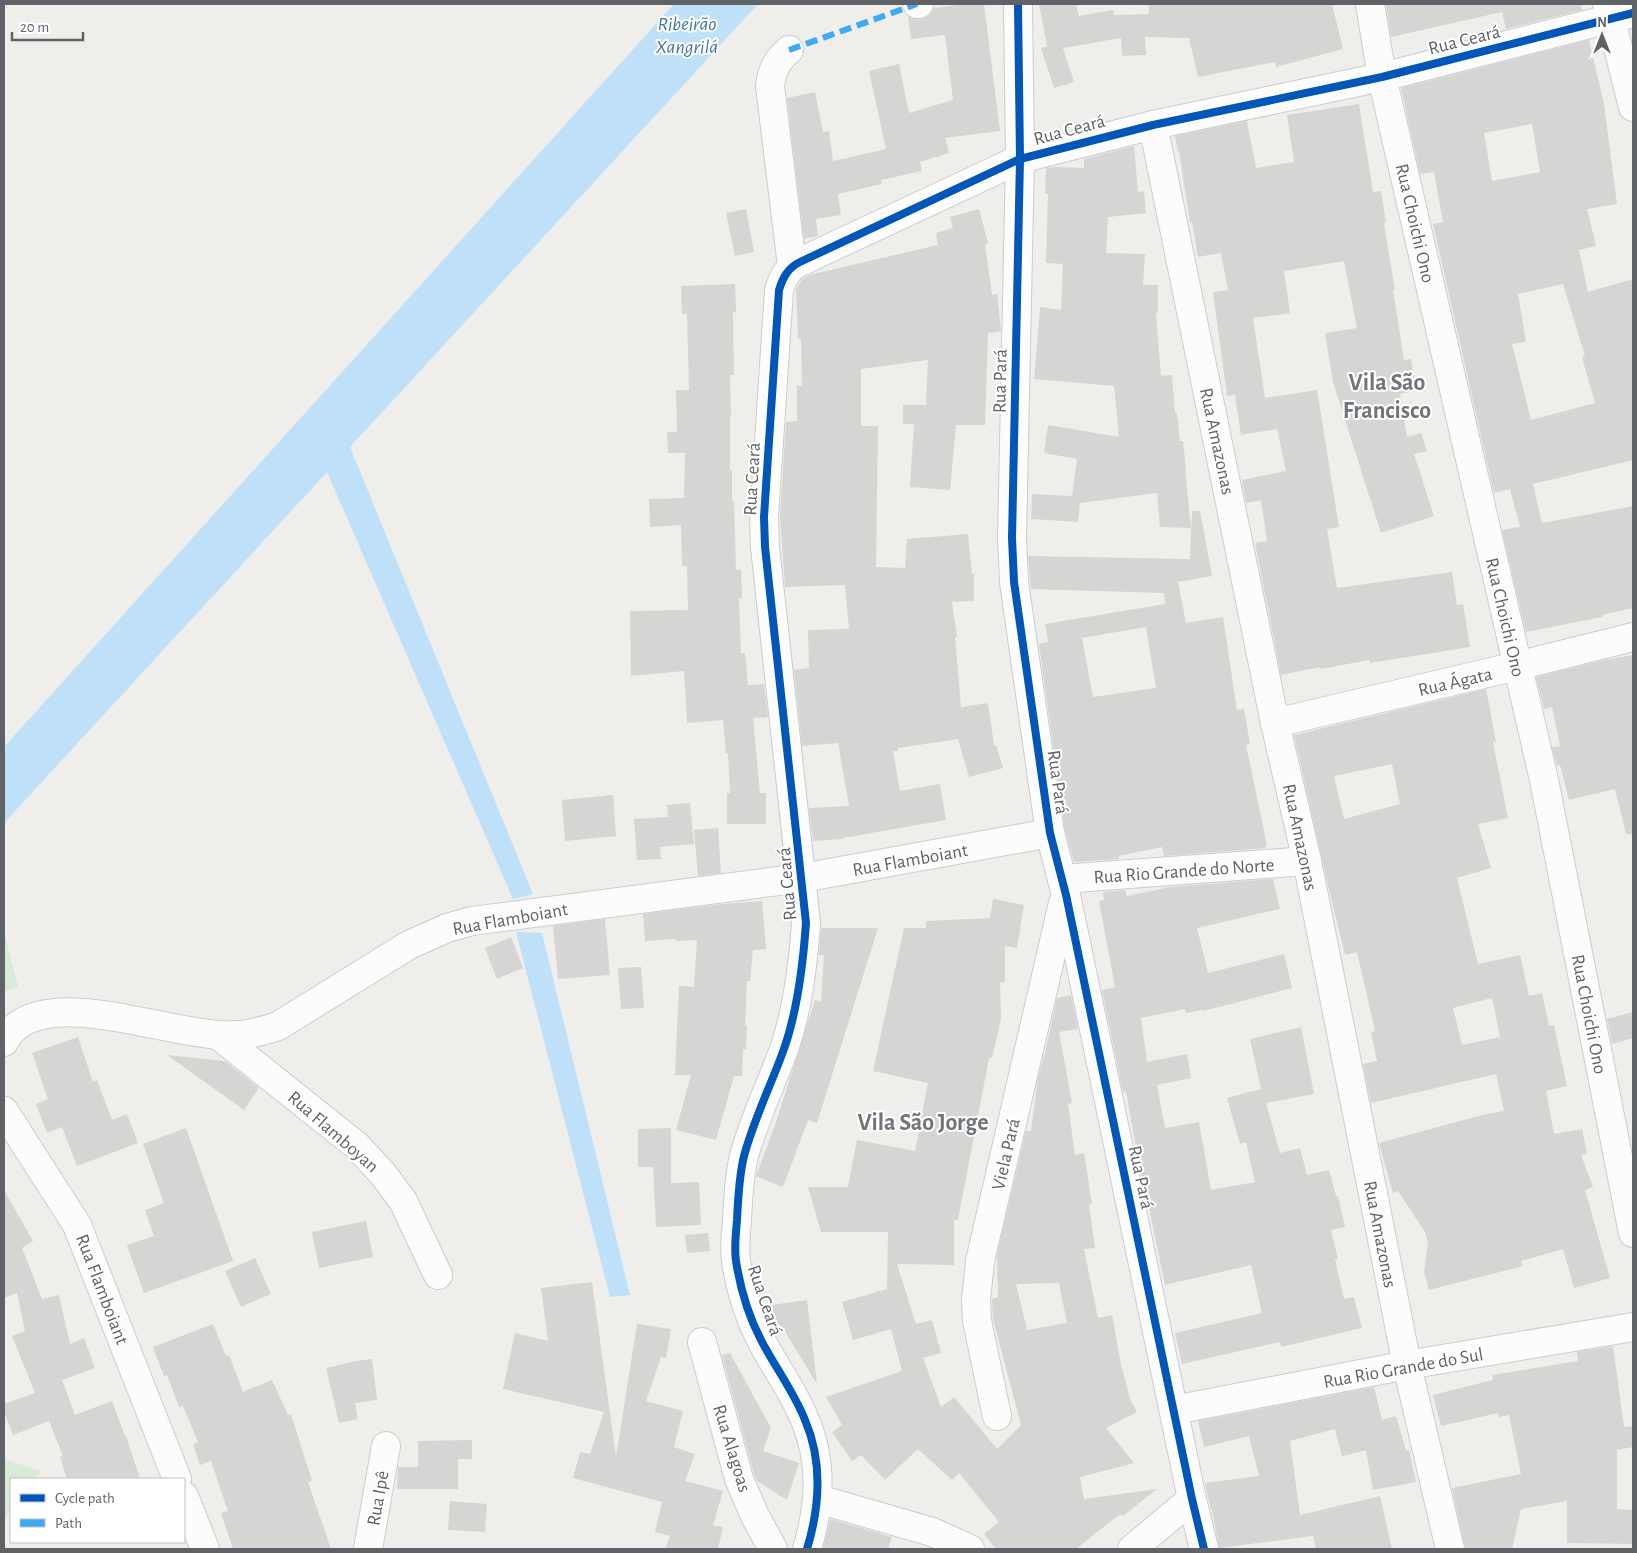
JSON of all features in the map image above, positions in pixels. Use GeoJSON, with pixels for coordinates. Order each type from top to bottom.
{"type":"FeatureCollection","features":[{"type":"Feature","properties":{"kind":"street","name":"Rua Pará"},"geometry":{"type":"LineString","coordinates":[[1018,4],[1020,159],[1012,547],[1014,582],[1050,833],[1064,887],[1204,1549]]}},
{"type":"Feature","properties":{"kind":"street","name":"Rua Choichi Ono"},"geometry":{"type":"LineString","coordinates":[[1370,4],[1382,77],[1544,780],[1633,1233]]}},
{"type":"Feature","properties":{"kind":"street","name":"Rua Ceará"},"geometry":{"type":"LineString","coordinates":[[807,1549],[814,1526],[818,1499],[817,1464],[813,1442],[805,1419],[760,1340],[743,1292],[736,1260],[738,1195],[744,1156],[765,1094],[784,1048],[794,1012],[803,964],[806,923],[765,547],[764,517],[779,290],[782,280],[792,266],[1020,159],[1153,125],[1382,77],[1617,12]]}},
{"type":"Feature","properties":{"kind":"street"},"geometry":{"type":"LineString","coordinates":[[1617,12],[1633,107]]}},
{"type":"Feature","properties":{"kind":"street"},"geometry":{"type":"LineString","coordinates":[[789,50],[774,65],[770,86],[792,266]]}},
{"type":"Feature","properties":{"kind":"street","name":"Rua Amazonas"},"geometry":{"type":"LineString","coordinates":[[1153,125],[1275,723],[1307,861],[1408,1365],[1450,1549]]}},
{"type":"Feature","properties":{"kind":"street","name":"Rua Ágata"},"geometry":{"type":"LineString","coordinates":[[1275,723],[1633,637]]}},
{"type":"Feature","properties":{"kind":"street","name":"Rua Flamboiant"},"geometry":{"type":"LineString","coordinates":[[4,1042],[16,1025],[38,1015],[67,1012],[96,1014],[218,1035],[258,1033],[278,1026],[408,945],[446,928],[472,921],[802,878],[1050,833]]}},
{"type":"Feature","properties":{"kind":"street","name":"Rua Rio Grande do Norte"},"geometry":{"type":"LineString","coordinates":[[1064,887],[1307,861]]}},
{"type":"Feature","properties":{"kind":"street","name":"Viela Pará"},"geometry":{"type":"LineString","coordinates":[[997,1416],[978,1321],[976,1300],[980,1261],[1064,887]]}},
{"type":"Feature","properties":{"kind":"street","name":"Rua Flamboyan"},"geometry":{"type":"LineString","coordinates":[[218,1035],[357,1146],[383,1174],[403,1201],[419,1231],[438,1275]]}},
{"type":"Feature","properties":{"kind":"street","name":"Rua Flamboiant"},"geometry":{"type":"LineString","coordinates":[[4,1111],[28,1150],[60,1195],[77,1225],[177,1478]]}},
{"type":"Feature","properties":{"kind":"street","name":"Rua Rio Grande do Sul"},"geometry":{"type":"LineString","coordinates":[[1174,1410],[1408,1365],[1633,1327]]}},
{"type":"Feature","properties":{"kind":"street","name":"Rua Alagoas"},"geometry":{"type":"LineString","coordinates":[[702,1342],[739,1479],[774,1549]]}},
{"type":"Feature","properties":{"kind":"street","name":"Rua Ipê"},"geometry":{"type":"LineString","coordinates":[[368,1549],[386,1446]]}},
{"type":"Feature","properties":{"kind":"street"},"geometry":{"type":"LineString","coordinates":[[185,1499],[205,1549]]}},
{"type":"Feature","properties":{"kind":"street"},"geometry":{"type":"LineString","coordinates":[[818,1499],[932,1532],[970,1549]]}},
{"type":"Feature","properties":{"kind":"street"},"geometry":{"type":"LineString","coordinates":[[1132,1549],[1192,1499]]}},
{"type":"Feature","properties":{"kind":"green space"},"geometry":{"type":"Polygon","coordinates":[[[4,932],[18,987],[4,991],[4,932]]]}},
{"type":"Feature","properties":{"kind":"green space"},"geometry":{"type":"Polygon","coordinates":[[[4,1459],[41,1471],[36,1478],[10,1478],[10,1511],[4,1520],[4,1459]]]}},
{"type":"Feature","properties":{"kind":"water","name":"Ribeirão Xangrilá"},"geometry":{"type":"Polygon","coordinates":[[[674,4],[758,4],[350,447],[533,894],[513,899],[327,472],[4,823],[4,747],[674,4]]]}},
{"type":"Feature","properties":{"kind":"water"},"geometry":{"type":"Polygon","coordinates":[[[516,932],[542,933],[630,1295],[610,1297],[516,932]]]}},
{"type":"Feature","properties":{"kind":"building"},"geometry":{"type":"Polygon","coordinates":[[[984,4],[1000,131],[945,138],[949,153],[920,162],[922,171],[881,180],[882,184],[838,194],[841,215],[816,219],[818,236],[804,239],[787,98],[815,92],[823,132],[829,131],[833,161],[886,149],[869,71],[899,64],[909,113],[953,100],[945,35],[911,39],[908,16],[919,20],[927,17],[934,8],[984,4]]]}},
{"type":"Feature","properties":{"kind":"building"},"geometry":{"type":"Polygon","coordinates":[[[1039,4],[1076,4],[1079,16],[1113,10],[1114,15],[1149,14],[1149,4],[1332,4],[1343,49],[1276,67],[1275,62],[1198,77],[1189,38],[1145,37],[1146,55],[1122,56],[1121,38],[1063,48],[1074,82],[1054,88],[1041,48],[1047,46],[1039,4]]]}},
{"type":"Feature","properties":{"kind":"building"},"geometry":{"type":"Polygon","coordinates":[[[1386,4],[1581,4],[1582,10],[1506,29],[1502,12],[1391,37],[1386,4]]]}},
{"type":"Feature","properties":{"kind":"building"},"geometry":{"type":"Polygon","coordinates":[[[1589,40],[1604,104],[1617,204],[1587,209],[1596,246],[1579,250],[1588,292],[1633,279],[1633,460],[1533,484],[1542,523],[1633,506],[1633,608],[1602,615],[1602,617],[1526,632],[1502,530],[1520,527],[1510,489],[1494,493],[1433,224],[1443,222],[1434,172],[1420,174],[1401,88],[1589,40]],[[1532,124],[1484,133],[1492,181],[1540,172],[1532,124]],[[1563,284],[1518,294],[1526,342],[1512,344],[1531,420],[1595,403],[1582,357],[1585,356],[1563,284]]]}},
{"type":"Feature","properties":{"kind":"building"},"geometry":{"type":"Polygon","coordinates":[[[1359,104],[1373,192],[1381,191],[1404,360],[1411,359],[1416,391],[1400,394],[1407,437],[1421,433],[1427,451],[1414,454],[1434,516],[1381,533],[1333,382],[1325,333],[1357,328],[1344,261],[1284,271],[1290,313],[1253,318],[1265,398],[1317,390],[1339,527],[1327,529],[1337,588],[1452,572],[1457,605],[1463,604],[1470,647],[1370,663],[1369,660],[1321,669],[1320,667],[1281,675],[1255,543],[1267,541],[1261,500],[1246,503],[1242,480],[1286,471],[1277,429],[1241,435],[1235,395],[1227,396],[1213,292],[1228,290],[1221,253],[1198,257],[1192,222],[1190,223],[1175,136],[1247,121],[1256,168],[1294,162],[1287,115],[1359,104]]]}},
{"type":"Feature","properties":{"kind":"building"},"geometry":{"type":"Polygon","coordinates":[[[1134,146],[1138,192],[1144,191],[1146,213],[1108,217],[1106,253],[1145,254],[1143,285],[1158,285],[1158,313],[1156,313],[1161,376],[1172,375],[1175,413],[1177,413],[1180,441],[1183,441],[1191,528],[1160,527],[1157,493],[1080,503],[1078,522],[1031,519],[1032,494],[1072,496],[1077,459],[1044,453],[1048,425],[1119,437],[1114,386],[1034,379],[1040,307],[1061,310],[1063,264],[1046,263],[1048,194],[1045,194],[1046,168],[1084,168],[1084,159],[1134,146]]]}},
{"type":"Feature","properties":{"kind":"building"},"geometry":{"type":"Polygon","coordinates":[[[746,209],[754,252],[735,256],[726,213],[746,209]]]}},
{"type":"Feature","properties":{"kind":"building"},"geometry":{"type":"Polygon","coordinates":[[[979,209],[988,243],[985,244],[992,295],[997,294],[1001,331],[988,333],[985,425],[956,425],[950,490],[910,487],[914,424],[903,424],[903,405],[926,405],[928,360],[861,369],[861,426],[878,426],[876,567],[905,568],[907,539],[968,534],[972,574],[974,574],[974,601],[952,602],[957,637],[955,637],[961,707],[988,703],[994,745],[996,745],[1003,768],[969,777],[958,739],[898,748],[898,751],[893,751],[900,791],[940,784],[946,820],[843,839],[813,841],[809,808],[849,806],[838,743],[802,746],[794,670],[809,668],[808,630],[849,629],[845,585],[785,587],[780,517],[786,422],[797,421],[797,386],[802,386],[801,339],[798,339],[796,289],[801,281],[809,275],[938,245],[936,233],[953,228],[950,217],[979,209]]]}},
{"type":"Feature","properties":{"kind":"building"},"geometry":{"type":"Polygon","coordinates":[[[735,284],[736,312],[733,312],[734,375],[730,375],[730,470],[732,470],[732,501],[734,501],[736,570],[741,570],[742,598],[739,598],[741,653],[745,653],[748,685],[764,684],[768,717],[753,718],[760,793],[766,793],[766,824],[727,824],[727,793],[730,793],[728,753],[726,753],[723,720],[687,723],[684,671],[631,676],[630,611],[688,610],[687,566],[682,566],[681,525],[650,527],[649,499],[684,498],[685,453],[668,453],[667,432],[677,432],[676,390],[689,390],[687,314],[682,314],[681,286],[735,284]]]}},
{"type":"Feature","properties":{"kind":"building"},"geometry":{"type":"Polygon","coordinates":[[[1192,511],[1200,511],[1212,576],[1178,582],[1186,623],[1223,617],[1237,710],[1244,709],[1250,744],[1246,745],[1267,845],[1265,846],[1266,848],[1164,856],[1162,847],[1118,856],[1119,859],[1074,862],[1065,830],[1039,644],[1048,642],[1045,624],[1165,604],[1164,593],[1031,589],[1028,556],[1190,559],[1192,511]],[[1146,627],[1082,638],[1093,697],[1156,688],[1146,627]]]}},
{"type":"Feature","properties":{"kind":"building"},"geometry":{"type":"Polygon","coordinates":[[[1633,655],[1633,834],[1626,834],[1615,789],[1569,800],[1560,765],[1557,766],[1552,747],[1560,746],[1552,707],[1544,709],[1536,677],[1633,655]]]}},
{"type":"Feature","properties":{"kind":"building"},"geometry":{"type":"Polygon","coordinates":[[[1486,689],[1496,742],[1493,742],[1508,818],[1478,824],[1491,868],[1457,878],[1478,964],[1520,955],[1529,996],[1542,993],[1549,1026],[1554,1025],[1567,1086],[1546,1091],[1554,1134],[1582,1129],[1587,1154],[1581,1155],[1593,1187],[1585,1190],[1610,1278],[1574,1288],[1563,1249],[1521,1261],[1523,1266],[1429,1290],[1424,1272],[1428,1242],[1425,1232],[1398,1191],[1393,1193],[1379,1143],[1482,1115],[1504,1111],[1496,1074],[1371,1103],[1363,1064],[1377,1061],[1371,1032],[1375,1031],[1357,952],[1345,955],[1294,735],[1486,689]],[[1392,764],[1334,776],[1344,819],[1400,804],[1392,764]],[[1492,998],[1453,1008],[1462,1045],[1500,1037],[1492,998]]]}},
{"type":"Feature","properties":{"kind":"building"},"geometry":{"type":"Polygon","coordinates":[[[613,795],[616,836],[565,841],[562,800],[613,795]]]}},
{"type":"Feature","properties":{"kind":"building"},"geometry":{"type":"Polygon","coordinates":[[[690,803],[694,844],[660,847],[661,859],[637,860],[634,819],[668,817],[667,805],[690,803]]]}},
{"type":"Feature","properties":{"kind":"building"},"geometry":{"type":"Polygon","coordinates":[[[718,828],[721,873],[698,876],[694,830],[718,828]]]}},
{"type":"Feature","properties":{"kind":"building"},"geometry":{"type":"Polygon","coordinates":[[[1273,879],[1280,909],[1197,928],[1208,973],[1284,954],[1292,988],[1203,1011],[1186,1013],[1185,1009],[1141,1018],[1147,1062],[1187,1054],[1191,1078],[1157,1085],[1165,1128],[1199,1122],[1211,1190],[1255,1182],[1246,1142],[1240,1144],[1227,1098],[1261,1089],[1250,1039],[1301,1027],[1314,1094],[1266,1103],[1280,1153],[1300,1148],[1307,1175],[1329,1170],[1336,1196],[1338,1196],[1345,1227],[1331,1230],[1338,1259],[1335,1259],[1344,1299],[1354,1297],[1362,1328],[1281,1347],[1280,1342],[1182,1364],[1175,1333],[1262,1313],[1251,1265],[1165,1285],[1146,1193],[1144,1193],[1126,1091],[1123,1092],[1102,990],[1115,987],[1099,901],[1104,900],[1103,892],[1125,890],[1127,896],[1170,887],[1273,879]]]}},
{"type":"Feature","properties":{"kind":"building"},"geometry":{"type":"Polygon","coordinates":[[[993,899],[1024,905],[1017,948],[1005,946],[1005,982],[1000,982],[1001,1019],[992,1058],[989,1058],[958,1220],[954,1220],[954,1265],[897,1264],[916,1324],[932,1320],[941,1353],[923,1358],[941,1407],[954,1397],[997,1449],[1021,1425],[993,1319],[992,1299],[998,1297],[997,1255],[1026,1131],[1031,1131],[1038,1078],[1057,998],[1071,995],[1078,1029],[1059,1032],[1072,1103],[1068,1104],[1075,1155],[1084,1153],[1092,1204],[1089,1205],[1095,1248],[1084,1249],[1098,1318],[1112,1315],[1130,1399],[1137,1412],[1106,1428],[1134,1463],[1080,1477],[1084,1499],[1157,1489],[1123,1516],[1120,1514],[1076,1549],[996,1549],[984,1534],[999,1522],[959,1473],[952,1480],[918,1449],[885,1480],[861,1455],[852,1461],[832,1432],[842,1425],[826,1397],[902,1371],[891,1329],[853,1340],[842,1302],[887,1289],[888,1232],[821,1232],[808,1187],[848,1187],[857,1140],[915,1151],[928,1083],[873,1071],[904,928],[926,928],[926,921],[990,918],[993,899]],[[1059,1283],[1016,1284],[1027,1330],[1067,1323],[1059,1283]]]}},
{"type":"Feature","properties":{"kind":"building"},"geometry":{"type":"Polygon","coordinates":[[[762,901],[766,949],[753,950],[750,981],[747,981],[746,1049],[743,1049],[742,1076],[734,1076],[716,1140],[676,1130],[691,1075],[675,1075],[679,986],[694,987],[697,940],[645,941],[643,914],[762,901]]]}},
{"type":"Feature","properties":{"kind":"building"},"geometry":{"type":"Polygon","coordinates":[[[605,919],[610,975],[558,979],[553,926],[605,919]]]}},
{"type":"Feature","properties":{"kind":"building"},"geometry":{"type":"Polygon","coordinates":[[[821,928],[878,928],[817,1123],[808,1120],[783,1187],[756,1176],[775,1125],[815,1000],[821,1002],[824,955],[819,955],[821,928]]]}},
{"type":"Feature","properties":{"kind":"building"},"geometry":{"type":"Polygon","coordinates":[[[511,937],[523,968],[497,979],[485,948],[511,937]]]}},
{"type":"Feature","properties":{"kind":"building"},"geometry":{"type":"Polygon","coordinates":[[[641,967],[644,1008],[621,1009],[618,968],[641,967]]]}},
{"type":"Feature","properties":{"kind":"building"},"geometry":{"type":"Polygon","coordinates":[[[1633,1012],[1633,1038],[1612,1044],[1607,1019],[1633,1012]]]}},
{"type":"Feature","properties":{"kind":"building"},"geometry":{"type":"Polygon","coordinates":[[[78,1037],[93,1082],[97,1080],[112,1120],[127,1114],[138,1143],[77,1166],[62,1127],[47,1133],[36,1104],[48,1099],[32,1053],[78,1037]]]}},
{"type":"Feature","properties":{"kind":"building"},"geometry":{"type":"Polygon","coordinates":[[[167,1055],[225,1061],[259,1088],[244,1110],[167,1055]]]}},
{"type":"Feature","properties":{"kind":"building"},"geometry":{"type":"Polygon","coordinates":[[[186,1128],[233,1261],[144,1293],[127,1245],[154,1236],[145,1210],[164,1203],[143,1144],[186,1128]]]}},
{"type":"Feature","properties":{"kind":"building"},"geometry":{"type":"Polygon","coordinates":[[[671,1128],[671,1183],[699,1182],[701,1225],[656,1227],[653,1167],[638,1167],[638,1129],[671,1128]]]}},
{"type":"Feature","properties":{"kind":"building"},"geometry":{"type":"Polygon","coordinates":[[[4,1190],[33,1241],[22,1248],[42,1299],[59,1295],[70,1344],[84,1338],[95,1368],[62,1380],[75,1415],[112,1401],[140,1478],[67,1478],[60,1457],[63,1456],[49,1421],[13,1435],[4,1411],[4,1404],[35,1393],[12,1336],[25,1331],[17,1293],[4,1298],[4,1190]]]}},
{"type":"Feature","properties":{"kind":"building"},"geometry":{"type":"Polygon","coordinates":[[[366,1221],[373,1257],[319,1268],[312,1232],[366,1221]]]}},
{"type":"Feature","properties":{"kind":"building"},"geometry":{"type":"Polygon","coordinates":[[[708,1233],[710,1251],[687,1253],[685,1235],[708,1233]]]}},
{"type":"Feature","properties":{"kind":"building"},"geometry":{"type":"Polygon","coordinates":[[[255,1258],[271,1294],[241,1307],[225,1271],[255,1258]]]}},
{"type":"Feature","properties":{"kind":"building"},"geometry":{"type":"Polygon","coordinates":[[[592,1282],[616,1457],[637,1324],[671,1329],[666,1358],[661,1357],[646,1401],[683,1411],[674,1447],[695,1454],[685,1481],[723,1491],[713,1525],[723,1527],[718,1549],[665,1549],[670,1536],[655,1532],[662,1502],[573,1478],[580,1452],[590,1454],[604,1412],[503,1389],[515,1333],[548,1341],[541,1288],[592,1282]]]}},
{"type":"Feature","properties":{"kind":"building"},"geometry":{"type":"Polygon","coordinates":[[[807,1300],[817,1384],[781,1325],[772,1326],[763,1306],[807,1300]]]}},
{"type":"Feature","properties":{"kind":"building"},"geometry":{"type":"Polygon","coordinates":[[[213,1324],[226,1356],[229,1355],[243,1392],[272,1380],[288,1415],[291,1414],[312,1481],[308,1482],[331,1549],[233,1549],[221,1513],[228,1511],[211,1461],[200,1465],[193,1444],[198,1442],[183,1406],[179,1407],[167,1375],[164,1376],[153,1347],[213,1324]]]}},
{"type":"Feature","properties":{"kind":"building"},"geometry":{"type":"Polygon","coordinates":[[[1613,1346],[1624,1427],[1633,1426],[1633,1447],[1617,1450],[1617,1509],[1633,1510],[1633,1544],[1567,1543],[1567,1501],[1521,1509],[1512,1549],[1465,1549],[1452,1488],[1521,1474],[1509,1415],[1499,1417],[1498,1413],[1441,1426],[1433,1395],[1493,1380],[1492,1375],[1578,1361],[1577,1352],[1613,1346]]]}},
{"type":"Feature","properties":{"kind":"building"},"geometry":{"type":"Polygon","coordinates":[[[730,1353],[771,1428],[763,1451],[799,1463],[787,1500],[757,1481],[754,1474],[722,1355],[730,1353]]]}},
{"type":"Feature","properties":{"kind":"building"},"geometry":{"type":"Polygon","coordinates":[[[372,1359],[377,1400],[355,1403],[358,1419],[339,1423],[326,1368],[372,1359]]]}},
{"type":"Feature","properties":{"kind":"building"},"geometry":{"type":"Polygon","coordinates":[[[1374,1387],[1382,1420],[1396,1416],[1406,1450],[1409,1450],[1416,1482],[1373,1490],[1366,1450],[1342,1456],[1335,1429],[1290,1441],[1300,1515],[1380,1496],[1392,1549],[1316,1549],[1313,1536],[1219,1548],[1205,1483],[1259,1476],[1249,1436],[1204,1447],[1198,1421],[1374,1387]]]}},
{"type":"Feature","properties":{"kind":"building"},"geometry":{"type":"Polygon","coordinates":[[[472,1440],[472,1459],[458,1459],[458,1489],[397,1489],[398,1467],[418,1467],[418,1441],[472,1440]]]}},
{"type":"Feature","properties":{"kind":"building"},"geometry":{"type":"Polygon","coordinates":[[[450,1501],[487,1504],[485,1532],[448,1530],[450,1501]]]}},
{"type":"Feature","properties":{"kind":"building"},"geometry":{"type":"Polygon","coordinates":[[[830,1519],[892,1537],[888,1549],[823,1549],[830,1519]]]}},
{"type":"Feature","properties":{"kind":"marked path"},"geometry":{"type":"LineString","coordinates":[[789,50],[917,4]]}},
{"type":"Feature","properties":{"kind":"cycle path"},"geometry":{"type":"LineString","coordinates":[[1018,4],[1020,159],[1012,538],[1014,582],[1050,833],[1066,895],[1204,1549]]}},
{"type":"Feature","properties":{"kind":"cycle path"},"geometry":{"type":"LineString","coordinates":[[807,1549],[817,1500],[818,1484],[815,1452],[801,1410],[766,1350],[753,1322],[740,1281],[735,1251],[742,1164],[748,1142],[789,1034],[799,987],[806,923],[765,547],[764,517],[779,290],[784,277],[792,267],[800,262],[1020,159],[1153,125],[1382,77],[1633,13]]}},
{"type":"Feature","properties":{"kind":"district","name":"Vila São Francisco"},"geometry":{"type":"Point","coordinates":[1387,396]}},
{"type":"Feature","properties":{"kind":"district","name":"Vila São Jorge"},"geometry":{"type":"Point","coordinates":[923,1122]}}]}
